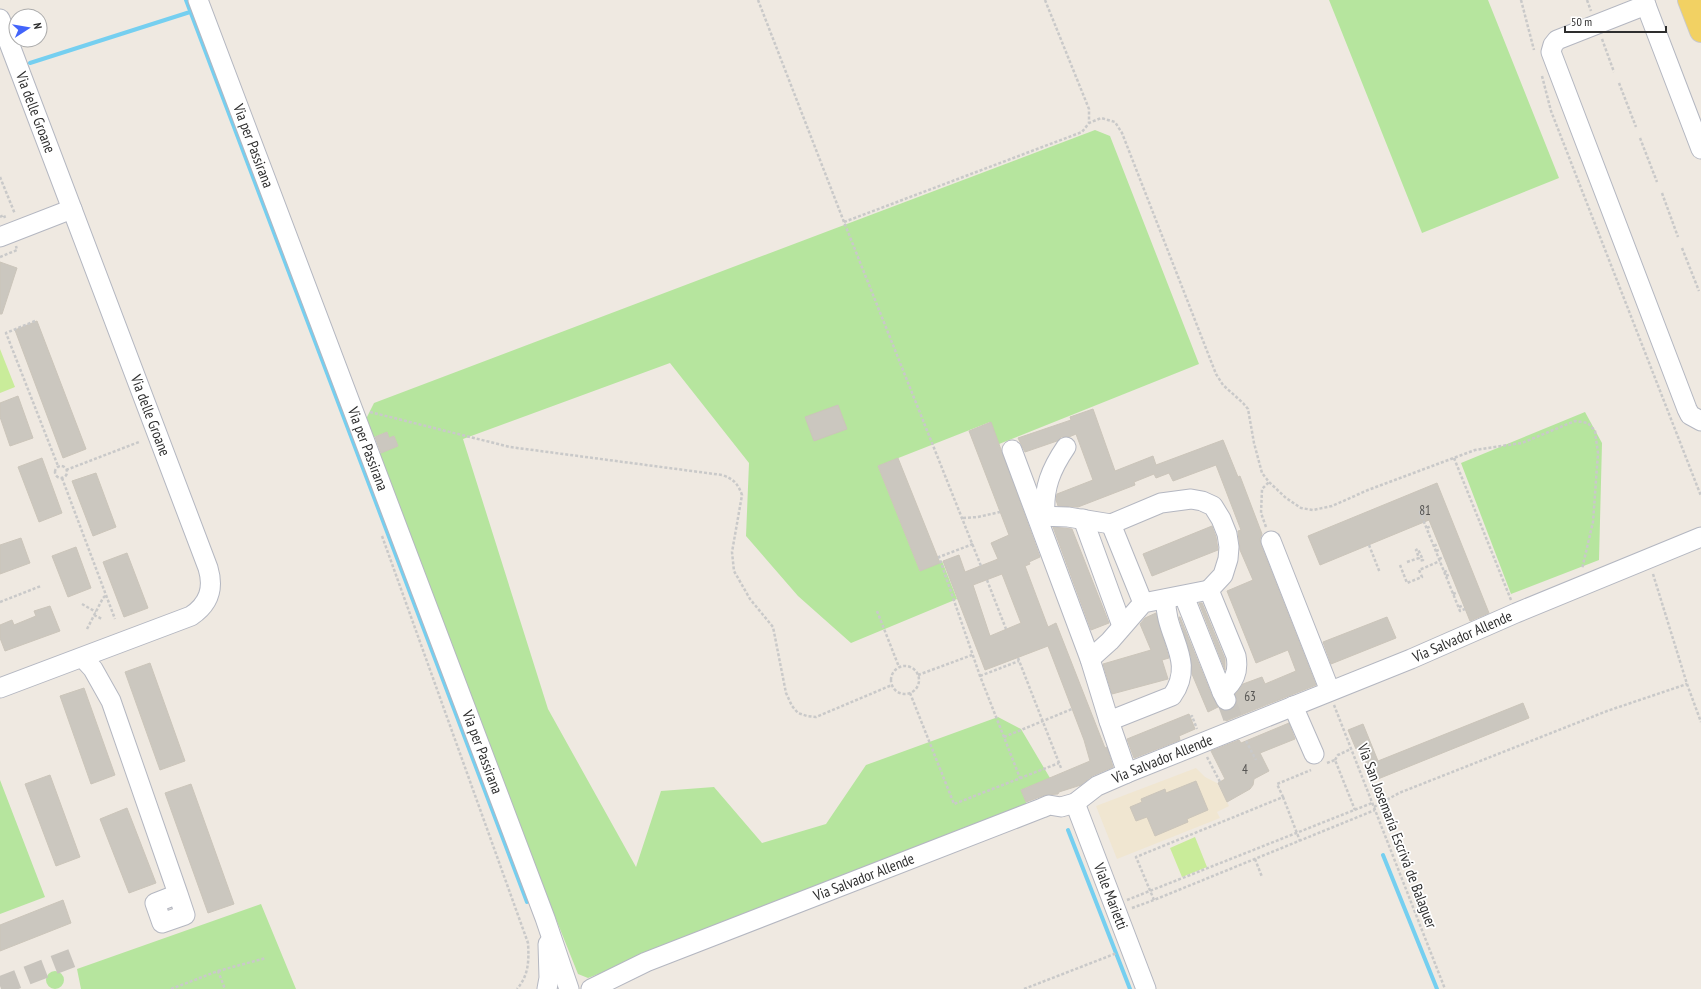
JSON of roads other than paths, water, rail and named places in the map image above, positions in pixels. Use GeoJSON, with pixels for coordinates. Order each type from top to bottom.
{"type":"FeatureCollection","features":[{"type":"Feature","properties":{"kind":"main road"},"geometry":{"type":"LineString","coordinates":[[1689,0],[1701,31]]}},
{"type":"Feature","properties":{"kind":"street","name":"Via per Passirana"},"geometry":{"type":"LineString","coordinates":[[198,0],[537,897],[569,989]]}},
{"type":"Feature","properties":{"kind":"street"},"geometry":{"type":"LineString","coordinates":[[1678,0],[1701,37]]}},
{"type":"Feature","properties":{"kind":"street"},"geometry":{"type":"LineString","coordinates":[[1701,149],[1644,3],[1557,40],[1553,45],[1551,52],[1687,409],[1690,415],[1701,421]]}},
{"type":"Feature","properties":{"kind":"street","name":"Via delle Groane"},"geometry":{"type":"LineString","coordinates":[[0,19],[206,561],[211,582],[209,597],[198,611],[191,616],[0,688]]}},
{"type":"Feature","properties":{"kind":"street"},"geometry":{"type":"LineString","coordinates":[[0,237],[72,209]]}},
{"type":"Feature","properties":{"kind":"street"},"geometry":{"type":"LineString","coordinates":[[1041,516],[1046,488],[1054,464],[1066,447]]}},
{"type":"Feature","properties":{"kind":"street"},"geometry":{"type":"LineString","coordinates":[[1012,450],[1041,516],[1090,659],[1109,721],[1128,773]]}},
{"type":"Feature","properties":{"kind":"street"},"geometry":{"type":"LineString","coordinates":[[1041,516],[1082,519],[1112,524],[1161,502],[1191,500],[1202,501],[1213,506],[1222,519],[1228,534],[1228,560],[1222,576],[1209,590],[1175,598],[1143,603],[1110,641],[1090,659]]}},
{"type":"Feature","properties":{"kind":"street"},"geometry":{"type":"LineString","coordinates":[[1082,519],[1122,626]]}},
{"type":"Feature","properties":{"kind":"street"},"geometry":{"type":"LineString","coordinates":[[1112,524],[1143,603]]}},
{"type":"Feature","properties":{"kind":"street","name":"Via Salvador Allende"},"geometry":{"type":"LineString","coordinates":[[591,989],[646,962],[1049,805],[1061,807],[1075,803],[1097,786],[1442,646],[1516,613],[1701,537]]}},
{"type":"Feature","properties":{"kind":"street"},"geometry":{"type":"LineString","coordinates":[[1271,541],[1329,692]]}},
{"type":"Feature","properties":{"kind":"street"},"geometry":{"type":"LineString","coordinates":[[1175,598],[1224,696],[1236,674],[1236,656],[1209,590]]}},
{"type":"Feature","properties":{"kind":"street"},"geometry":{"type":"LineString","coordinates":[[1109,721],[1172,696],[1178,687],[1182,672],[1181,664],[1167,616],[1175,598]]}},
{"type":"Feature","properties":{"kind":"street"},"geometry":{"type":"LineString","coordinates":[[82,658],[93,669],[111,701],[178,894]]}},
{"type":"Feature","properties":{"kind":"street"},"geometry":{"type":"LineString","coordinates":[[1293,706],[1316,763]]}},
{"type":"Feature","properties":{"kind":"street","name":"Viale Marietti"},"geometry":{"type":"LineString","coordinates":[[1075,803],[1146,989]]}},
{"type":"Feature","properties":{"kind":"street","name":"Via per Passirana"},"geometry":{"type":"LineString","coordinates":[[537,897],[546,930],[549,950],[549,978],[547,989]]}},
{"type":"Feature","properties":{"kind":"street","name":"Via Salvador Allende"},"geometry":{"type":"LineString","coordinates":[[609,989],[624,973]]}},
{"type":"Feature","properties":{"kind":"waterway"},"geometry":{"type":"LineString","coordinates":[[186,0],[527,902]]}},
{"type":"Feature","properties":{"kind":"waterway"},"geometry":{"type":"LineString","coordinates":[[30,63],[190,12]]}},
{"type":"Feature","properties":{"kind":"waterway"},"geometry":{"type":"LineString","coordinates":[[1068,830],[1130,989]]}},
{"type":"Feature","properties":{"kind":"waterway"},"geometry":{"type":"LineString","coordinates":[[1383,855],[1437,989]]}},
{"type":"Feature","properties":{"kind":"tunnel"},"geometry":{"type":"LineString","coordinates":[[1226,700],[1234,722]]}},
{"type":"Feature","properties":{"kind":"tunnel"},"geometry":{"type":"LineString","coordinates":[[0,986],[72,958]]}}]}
